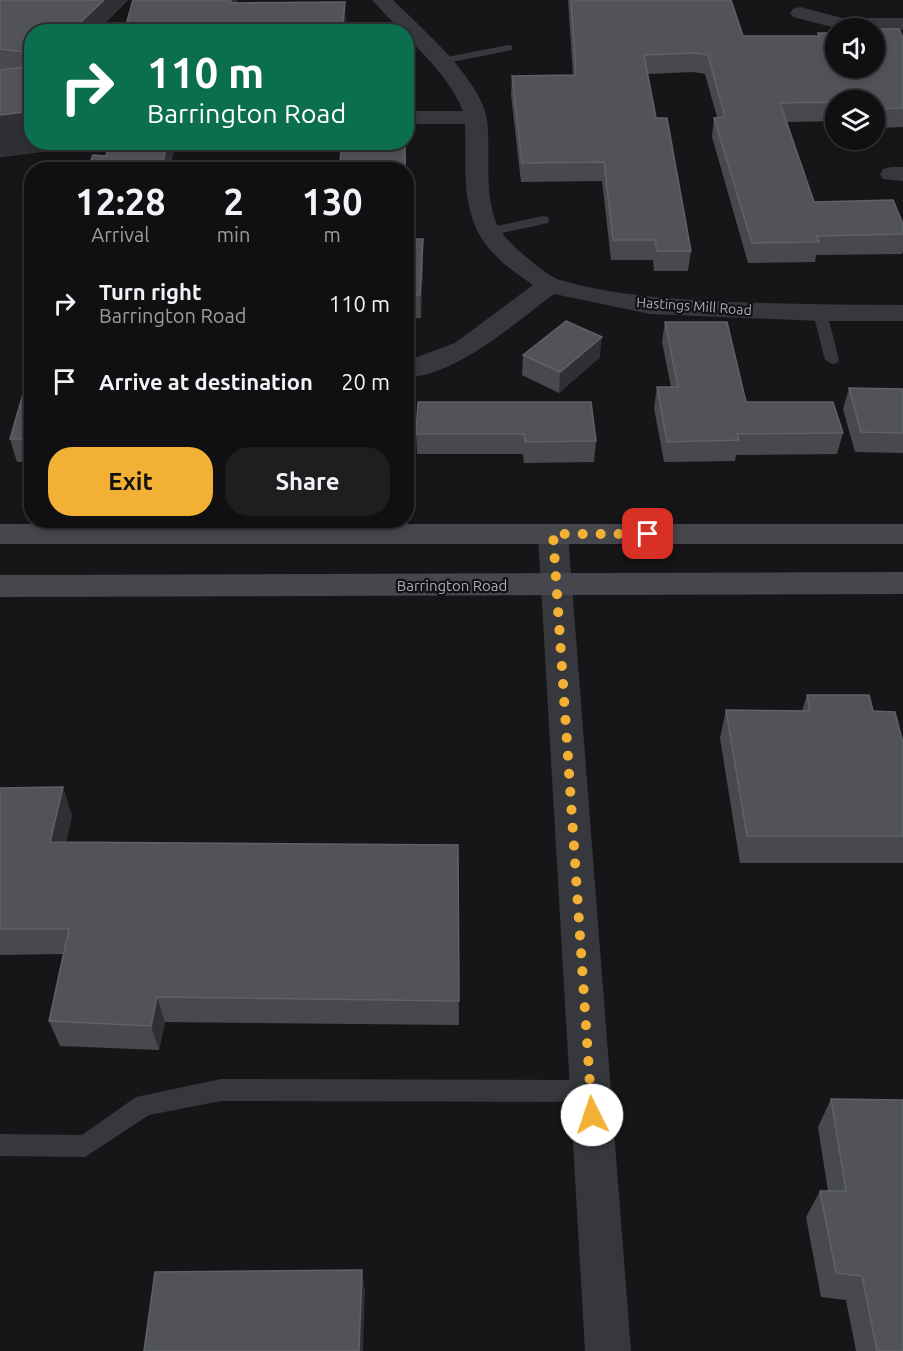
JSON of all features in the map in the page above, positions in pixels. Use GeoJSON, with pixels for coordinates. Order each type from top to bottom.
{"type":"FeatureCollection","features":[{"type":"Feature","properties":{"kind":"main road"},"geometry":{"type":"LineString","coordinates":[[0,534],[903,534]]}},
{"type":"Feature","properties":{"kind":"main road","name":"Barrington Road"},"geometry":{"type":"LineString","coordinates":[[0,586],[903,583]]}},
{"type":"Feature","properties":{"kind":"street","name":"Hastings Mill Road"},"geometry":{"type":"LineString","coordinates":[[382,0],[406,24]]}},
{"type":"Feature","properties":{"kind":"street"},"geometry":{"type":"LineString","coordinates":[[800,14],[842,24],[903,24]]}},
{"type":"Feature","properties":{"kind":"street","name":"Hastings Mill Road"},"geometry":{"type":"LineString","coordinates":[[414,33],[464,88],[476,117],[480,211],[488,232],[505,252],[549,285],[650,306],[819,313],[903,313]]}},
{"type":"Feature","properties":{"kind":"street"},"geometry":{"type":"LineString","coordinates":[[414,118],[476,117]]}},
{"type":"Feature","properties":{"kind":"street"},"geometry":{"type":"LineString","coordinates":[[414,369],[464,349],[549,285]]}},
{"type":"Feature","properties":{"kind":"street"},"geometry":{"type":"LineString","coordinates":[[553,534],[608,1351]]}},
{"type":"Feature","properties":{"kind":"lane"},"geometry":{"type":"LineString","coordinates":[[442,61],[508,48]]}},
{"type":"Feature","properties":{"kind":"lane"},"geometry":{"type":"LineString","coordinates":[[488,232],[543,220]]}},
{"type":"Feature","properties":{"kind":"lane"},"geometry":{"type":"LineString","coordinates":[[819,313],[832,360]]}},
{"type":"Feature","properties":{"kind":"lane"},"geometry":{"type":"LineString","coordinates":[[0,1145],[85,1146],[144,1105],[221,1090],[591,1091]]}},
{"type":"Feature","properties":{"kind":"building"},"geometry":{"type":"Polygon","coordinates":[[[0,0],[104,0],[78,24],[24,24],[24,52],[0,49],[0,0]]]}},
{"type":"Feature","properties":{"kind":"building"},"geometry":{"type":"Polygon","coordinates":[[[133,0],[231,0],[230,3],[345,2],[343,24],[126,24],[133,0]]]}},
{"type":"Feature","properties":{"kind":"building"},"geometry":{"type":"Polygon","coordinates":[[[571,0],[731,0],[743,36],[819,36],[818,33],[825,33],[825,78],[885,78],[885,29],[899,29],[903,38],[903,108],[885,109],[885,90],[825,90],[825,102],[780,103],[814,202],[893,200],[903,224],[903,234],[817,236],[819,242],[752,243],[714,118],[725,117],[708,55],[695,53],[644,55],[656,118],[667,118],[691,251],[657,251],[655,240],[613,240],[604,162],[522,163],[512,76],[576,75],[571,0]]]}},
{"type":"Feature","properties":{"kind":"building"},"geometry":{"type":"Polygon","coordinates":[[[24,67],[24,112],[0,115],[0,70],[24,67]]]}},
{"type":"Feature","properties":{"kind":"building"},"geometry":{"type":"Polygon","coordinates":[[[107,150],[165,150],[163,162],[90,162],[93,155],[106,156],[107,150]]]}},
{"type":"Feature","properties":{"kind":"building"},"geometry":{"type":"Polygon","coordinates":[[[341,150],[405,150],[405,162],[340,162],[341,150]]]}},
{"type":"Feature","properties":{"kind":"building"},"geometry":{"type":"Polygon","coordinates":[[[414,239],[423,239],[420,295],[414,295],[414,239]]]}},
{"type":"Feature","properties":{"kind":"building"},"geometry":{"type":"Polygon","coordinates":[[[566,321],[602,337],[560,372],[523,355],[566,321]]]}},
{"type":"Feature","properties":{"kind":"building"},"geometry":{"type":"Polygon","coordinates":[[[665,322],[727,322],[746,402],[833,402],[843,433],[737,434],[739,440],[667,442],[657,387],[678,387],[665,322]]]}},
{"type":"Feature","properties":{"kind":"building"},"geometry":{"type":"Polygon","coordinates":[[[849,388],[903,389],[903,433],[861,432],[849,388]]]}},
{"type":"Feature","properties":{"kind":"building"},"geometry":{"type":"Polygon","coordinates":[[[24,390],[24,439],[10,439],[24,390]]]}},
{"type":"Feature","properties":{"kind":"building"},"geometry":{"type":"Polygon","coordinates":[[[418,402],[591,402],[596,441],[525,442],[524,434],[416,434],[418,402]]]}},
{"type":"Feature","properties":{"kind":"building"},"geometry":{"type":"Polygon","coordinates":[[[807,695],[869,695],[873,711],[895,712],[903,743],[903,836],[747,836],[726,710],[810,711],[807,695]]]}},
{"type":"Feature","properties":{"kind":"building"},"geometry":{"type":"Polygon","coordinates":[[[63,787],[50,842],[458,845],[459,1001],[157,997],[151,1026],[49,1021],[69,929],[0,929],[0,788],[63,787]]]}},
{"type":"Feature","properties":{"kind":"building"},"geometry":{"type":"Polygon","coordinates":[[[831,1099],[903,1100],[903,1351],[877,1351],[862,1276],[836,1273],[820,1191],[846,1191],[831,1099]]]}},
{"type":"Feature","properties":{"kind":"building"},"geometry":{"type":"Polygon","coordinates":[[[362,1270],[359,1351],[144,1351],[155,1272],[362,1270]]]}},
{"type":"Feature","properties":{"kind":"route"},"geometry":{"type":"LineString","coordinates":[[592,1115],[553,534],[648,534]]}}]}
